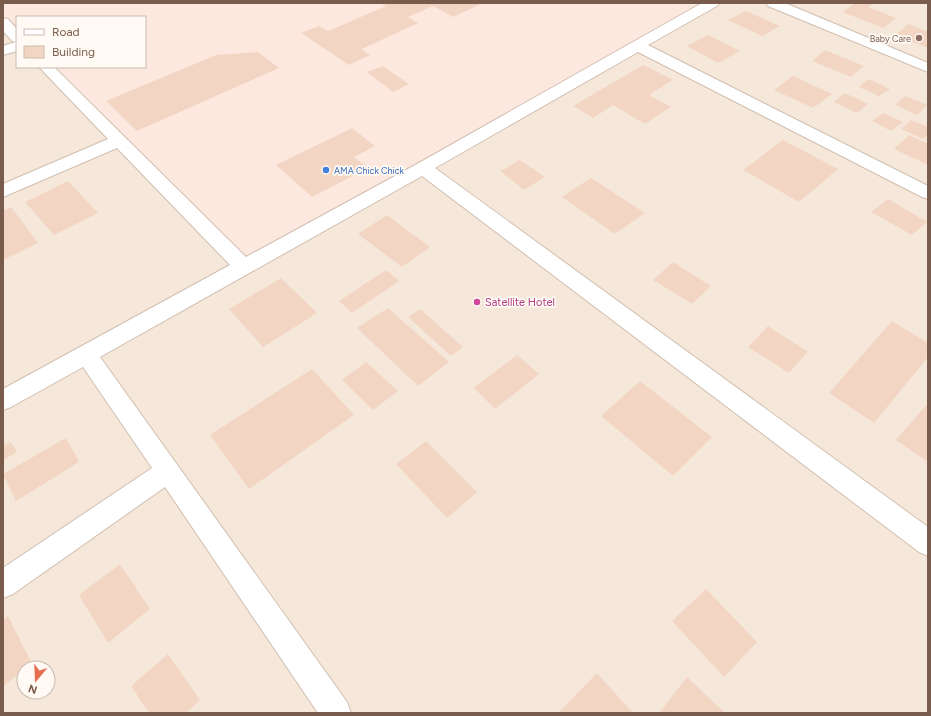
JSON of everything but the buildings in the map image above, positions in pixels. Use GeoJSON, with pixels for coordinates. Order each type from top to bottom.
{"type":"FeatureCollection","features":[{"type":"Feature","properties":{"kind":"street"},"geometry":{"type":"LineString","coordinates":[[773,3],[928,68]]}},
{"type":"Feature","properties":{"kind":"street"},"geometry":{"type":"LineString","coordinates":[[3,400],[424,168],[638,46],[703,5]]}},
{"type":"Feature","properties":{"kind":"street"},"geometry":{"type":"LineString","coordinates":[[3,22],[16,37]]}},
{"type":"Feature","properties":{"kind":"street"},"geometry":{"type":"LineString","coordinates":[[3,51],[16,46]]}},
{"type":"Feature","properties":{"kind":"street"},"geometry":{"type":"LineString","coordinates":[[638,46],[928,193]]}},
{"type":"Feature","properties":{"kind":"street"},"geometry":{"type":"LineString","coordinates":[[47,68],[244,267]]}},
{"type":"Feature","properties":{"kind":"street"},"geometry":{"type":"LineString","coordinates":[[3,191],[119,141]]}},
{"type":"Feature","properties":{"kind":"street"},"geometry":{"type":"LineString","coordinates":[[424,168],[928,543]]}},
{"type":"Feature","properties":{"kind":"street"},"geometry":{"type":"LineString","coordinates":[[86,354],[336,713]]}},
{"type":"Feature","properties":{"kind":"street"},"geometry":{"type":"LineString","coordinates":[[3,584],[168,471]]}},
{"type":"Feature","properties":{"kind":"shaded area"},"geometry":{"type":"Polygon","coordinates":[[[3,3],[928,3],[928,713],[3,713],[3,3]]]}},
{"type":"Feature","properties":{"kind":"shaded area"},"geometry":{"type":"Polygon","coordinates":[[[3,3],[693,3],[704,8],[244,267],[47,68],[146,68],[146,16],[16,16],[16,37],[3,22],[3,3]]]}},
{"type":"Feature","properties":{"kind":"place","name":"Baby Care"},"geometry":{"type":"Point","coordinates":[919,38]}},
{"type":"Feature","properties":{"kind":"place","name":"AMA Chick Chick"},"geometry":{"type":"Point","coordinates":[326,170]}},
{"type":"Feature","properties":{"kind":"place","name":"Satellite Hotel"},"geometry":{"type":"Point","coordinates":[477,302]}}]}
